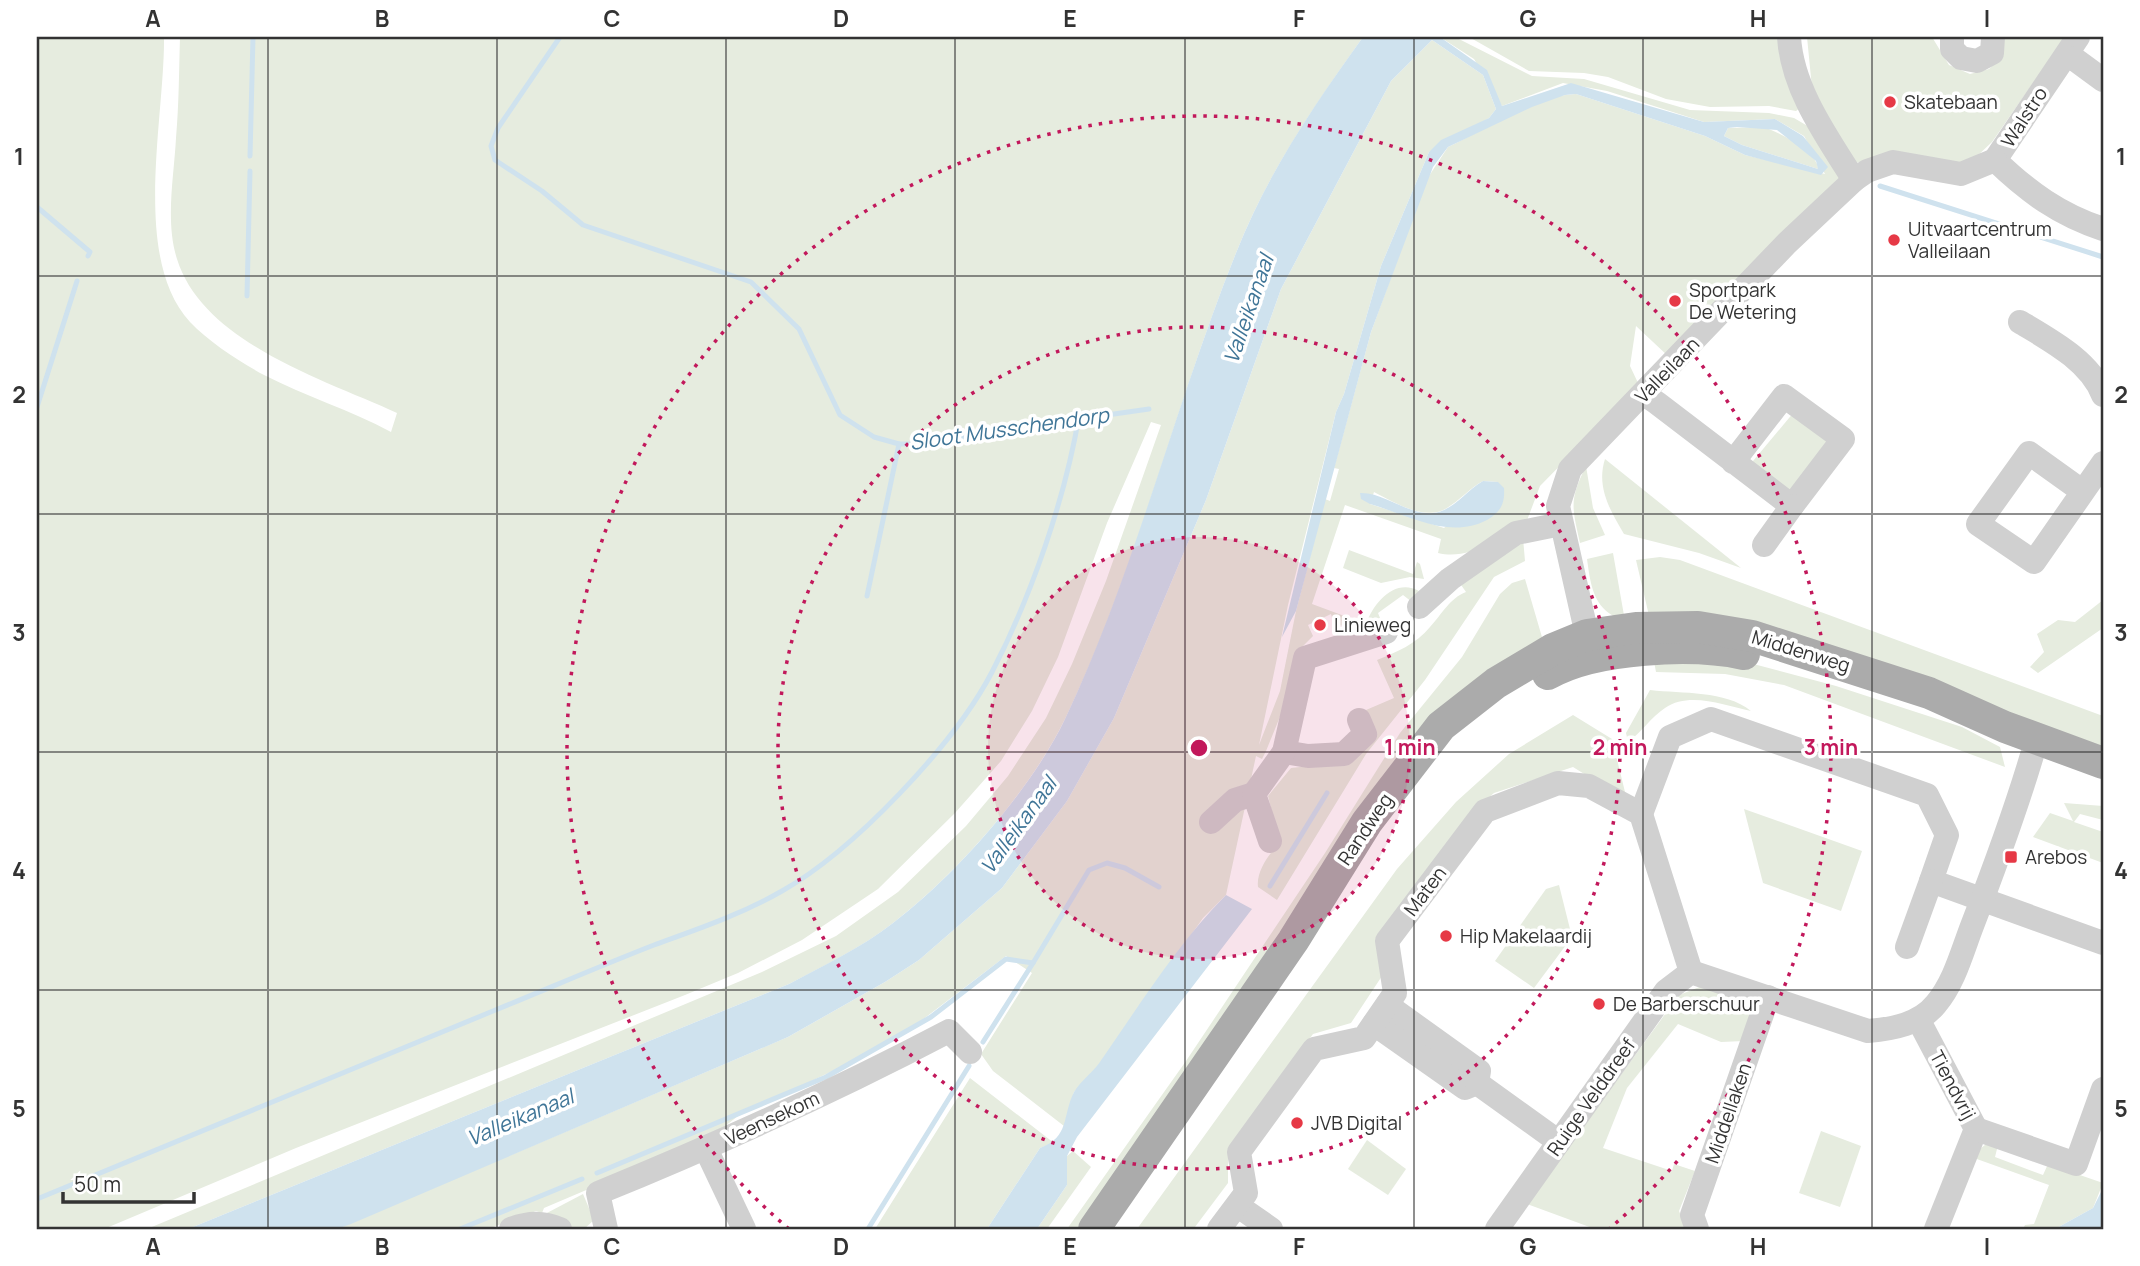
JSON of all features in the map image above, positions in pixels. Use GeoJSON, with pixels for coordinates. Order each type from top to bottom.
{"type":"FeatureCollection","features":[{"type":"Feature","properties":{"kind":"main road","name":"Middenweg"},"geometry":{"type":"LineString","coordinates":[[1590,646],[1640,650],[1729,651],[1801,667],[1977,724],[2005,727],[2103,763]]}},
{"type":"Feature","properties":{"kind":"main road","name":"Randweg"},"geometry":{"type":"LineString","coordinates":[[1094,1229],[1293,941],[1454,742],[1503,700],[1590,646]]}},
{"type":"Feature","properties":{"kind":"street"},"geometry":{"type":"LineString","coordinates":[[1789,37],[1790,56],[1815,118],[1854,180]]}},
{"type":"Feature","properties":{"kind":"street"},"geometry":{"type":"LineString","coordinates":[[1952,37],[1952,49],[1961,58],[1977,61],[1992,53],[1993,37]]}},
{"type":"Feature","properties":{"kind":"street"},"geometry":{"type":"LineString","coordinates":[[2075,47],[2103,80]]}},
{"type":"Feature","properties":{"kind":"street","name":"Walstro"},"geometry":{"type":"LineString","coordinates":[[2075,47],[1996,160],[2026,190],[2072,219],[2103,229]]}},
{"type":"Feature","properties":{"kind":"street","name":"Valleilaan"},"geometry":{"type":"LineString","coordinates":[[1590,646],[1558,506],[1570,469],[1787,243],[1854,180],[1867,171],[1893,162],[1961,174],[1996,160]]}},
{"type":"Feature","properties":{"kind":"street"},"geometry":{"type":"LineString","coordinates":[[2020,322],[2056,344],[2097,379],[2103,395]]}},
{"type":"Feature","properties":{"kind":"street"},"geometry":{"type":"LineString","coordinates":[[1644,394],[1792,506]]}},
{"type":"Feature","properties":{"kind":"street"},"geometry":{"type":"LineString","coordinates":[[1733,462],[1784,396],[1843,439],[1763,545]]}},
{"type":"Feature","properties":{"kind":"street"},"geometry":{"type":"LineString","coordinates":[[2082,491],[2103,463]]}},
{"type":"Feature","properties":{"kind":"street"},"geometry":{"type":"LineString","coordinates":[[1419,607],[1450,579],[1516,533],[1561,524]]}},
{"type":"Feature","properties":{"kind":"street"},"geometry":{"type":"LineString","coordinates":[[1211,822],[1235,800],[1254,794],[1284,752],[1305,658],[1386,632]]}},
{"type":"Feature","properties":{"kind":"street"},"geometry":{"type":"LineString","coordinates":[[1907,947],[1947,835],[1927,795],[1711,719],[1670,737],[1641,814],[1691,972],[1868,1031],[1893,1029],[1917,1019],[1936,1005],[1950,984],[2037,738]]}},
{"type":"Feature","properties":{"kind":"street"},"geometry":{"type":"LineString","coordinates":[[1284,752],[1308,756],[1344,754],[1365,734],[1359,720]]}},
{"type":"Feature","properties":{"kind":"street","name":"Maten"},"geometry":{"type":"LineString","coordinates":[[1381,1014],[1395,993],[1387,941],[1485,811],[1558,783],[1589,786],[1641,814]]}},
{"type":"Feature","properties":{"kind":"street"},"geometry":{"type":"LineString","coordinates":[[1254,794],[1270,841]]}},
{"type":"Feature","properties":{"kind":"street"},"geometry":{"type":"LineString","coordinates":[[1931,881],[2103,943]]}},
{"type":"Feature","properties":{"kind":"street","name":"Ruige Velddreef"},"geometry":{"type":"LineString","coordinates":[[1497,1229],[1666,991],[1691,972]]}},
{"type":"Feature","properties":{"kind":"street","name":"Middellaken"},"geometry":{"type":"LineString","coordinates":[[1697,1229],[1692,1215],[1768,997]]}},
{"type":"Feature","properties":{"kind":"street"},"geometry":{"type":"LineString","coordinates":[[1219,1229],[1246,1194],[1239,1152],[1314,1049],[1364,1038],[1381,1014],[1479,1071],[1477,1083],[1559,1142]]}},
{"type":"Feature","properties":{"kind":"street","name":"Tiendvrij"},"geometry":{"type":"LineString","coordinates":[[1917,1019],[1976,1129],[1936,1229]]}},
{"type":"Feature","properties":{"kind":"street","name":"Veensekom"},"geometry":{"type":"LineString","coordinates":[[607,1229],[598,1193],[706,1149],[867,1074],[949,1031],[970,1052]]}},
{"type":"Feature","properties":{"kind":"street"},"geometry":{"type":"LineString","coordinates":[[1976,1129],[2076,1164],[2103,1089]]}},
{"type":"Feature","properties":{"kind":"street"},"geometry":{"type":"LineString","coordinates":[[706,1149],[744,1229]]}},
{"type":"Feature","properties":{"kind":"street"},"geometry":{"type":"LineString","coordinates":[[1238,1206],[1271,1229]]}},
{"type":"Feature","properties":{"kind":"street"},"geometry":{"type":"LineString","coordinates":[[511,1229],[523,1224],[546,1223],[560,1229]]}},
{"type":"Feature","properties":{"kind":"shaded area"},"geometry":{"type":"Polygon","coordinates":[[[37,37],[164,37],[155,186],[156,225],[161,262],[172,295],[190,322],[215,344],[245,364],[280,383],[391,432],[397,413],[270,355],[239,336],[212,314],[191,288],[177,259],[172,230],[171,199],[178,113],[180,37],[1363,37],[1293,141],[1248,224],[1193,370],[1113,605],[1065,719],[1012,803],[942,881],[893,923],[868,940],[789,984],[188,1229],[147,1229],[762,972],[836,936],[898,892],[966,826],[1008,776],[1046,718],[1072,664],[1106,581],[1161,425],[1151,422],[1107,523],[1058,657],[1032,711],[1001,761],[955,813],[878,889],[802,940],[738,973],[685,995],[296,1148],[104,1229],[37,1229],[37,37]]]}},
{"type":"Feature","properties":{"kind":"shaded area"},"geometry":{"type":"Polygon","coordinates":[[[1440,37],[1455,37],[1532,76],[1584,79],[1690,110],[1769,113],[1794,118],[1811,128],[1842,175],[1669,357],[1636,326],[1630,366],[1639,385],[1540,486],[1526,523],[1473,551],[1450,555],[1438,553],[1441,539],[1345,505],[1312,604],[1366,624],[1374,608],[1386,594],[1402,588],[1419,591],[1412,602],[1403,595],[1378,613],[1382,623],[1364,627],[1334,625],[1331,614],[1308,625],[1313,636],[1301,648],[1288,697],[1266,751],[1262,759],[1256,756],[1226,895],[1203,918],[1098,1066],[1074,1092],[1064,1126],[993,1071],[981,1054],[1032,973],[1006,956],[909,1030],[862,1057],[738,1116],[711,1137],[544,1208],[542,1213],[536,1211],[488,1229],[337,1229],[788,1037],[919,960],[1002,888],[1067,801],[1114,718],[1206,500],[1281,289],[1391,81],[1432,40],[1483,75],[1496,109],[1489,118],[1429,152],[1381,266],[1344,394],[1336,412],[1288,605],[1259,745],[1280,691],[1296,611],[1325,499],[1330,501],[1339,469],[1334,468],[1371,332],[1427,179],[1448,147],[1544,100],[1576,94],[1705,136],[1745,155],[1825,174],[1804,136],[1775,119],[1704,122],[1607,91],[1563,83],[1502,106],[1474,59],[1440,37]],[[1483,481],[1452,505],[1438,512],[1410,509],[1374,492],[1370,504],[1444,528],[1498,482],[1483,481]]]}},
{"type":"Feature","properties":{"kind":"shaded area"},"geometry":{"type":"Polygon","coordinates":[[[1469,37],[1784,37],[1800,108],[1796,111],[1769,106],[1710,107],[1666,99],[1608,77],[1584,73],[1529,71],[1469,37]]]}},
{"type":"Feature","properties":{"kind":"shaded area"},"geometry":{"type":"Polygon","coordinates":[[[1807,37],[1932,37],[1949,65],[1970,74],[1989,69],[1997,61],[2003,37],[2065,37],[1992,142],[1974,159],[1954,165],[1896,151],[1850,165],[1812,88],[1807,37]]]}},
{"type":"Feature","properties":{"kind":"shaded area"},"geometry":{"type":"Polygon","coordinates":[[[1763,127],[1805,150],[1817,163],[1818,169],[1742,145],[1724,136],[1728,128],[1763,127]]]}},
{"type":"Feature","properties":{"kind":"shaded area"},"geometry":{"type":"Polygon","coordinates":[[[1794,412],[1833,441],[1789,497],[1748,467],[1794,412]]]}},
{"type":"Feature","properties":{"kind":"shaded area"},"geometry":{"type":"Polygon","coordinates":[[[1605,459],[1741,568],[1699,553],[1624,534],[1609,507],[1603,489],[1605,459]]]}},
{"type":"Feature","properties":{"kind":"shaded area"},"geometry":{"type":"Polygon","coordinates":[[[1586,466],[1593,508],[1605,535],[1580,543],[1574,504],[1577,487],[1586,466]]]}},
{"type":"Feature","properties":{"kind":"shaded area"},"geometry":{"type":"Polygon","coordinates":[[[1523,538],[1525,561],[1494,577],[1425,680],[1366,754],[1277,900],[1258,887],[1264,863],[1280,843],[1268,796],[1291,768],[1346,762],[1366,710],[1394,698],[1377,660],[1399,651],[1419,638],[1451,602],[1466,592],[1459,582],[1523,538]]]}},
{"type":"Feature","properties":{"kind":"shaded area"},"geometry":{"type":"Polygon","coordinates":[[[1349,550],[1413,574],[1417,562],[1424,579],[1410,577],[1381,583],[1343,568],[1349,550]]]}},
{"type":"Feature","properties":{"kind":"shaded area"},"geometry":{"type":"Polygon","coordinates":[[[1613,553],[1625,621],[1600,605],[1593,589],[1587,559],[1613,553]]]}},
{"type":"Feature","properties":{"kind":"shaded area"},"geometry":{"type":"Polygon","coordinates":[[[1660,557],[1680,560],[2103,716],[2103,749],[1650,620],[1636,560],[1660,557]]]}},
{"type":"Feature","properties":{"kind":"shaded area"},"geometry":{"type":"Polygon","coordinates":[[[1525,579],[1544,644],[1469,688],[1080,1229],[1067,1229],[1186,1061],[1325,853],[1400,733],[1462,657],[1500,594],[1512,583],[1525,579]]]}},
{"type":"Feature","properties":{"kind":"shaded area"},"geometry":{"type":"Polygon","coordinates":[[[2103,600],[2103,628],[2038,673],[2030,667],[2044,652],[2037,634],[2058,620],[2075,622],[2103,600]]]}},
{"type":"Feature","properties":{"kind":"shaded area"},"geometry":{"type":"Polygon","coordinates":[[[1653,656],[1727,657],[1836,686],[1962,727],[2000,747],[2005,767],[1784,685],[1725,674],[1656,672],[1653,656]]]}},
{"type":"Feature","properties":{"kind":"shaded area"},"geometry":{"type":"Polygon","coordinates":[[[1650,690],[1716,696],[1741,704],[1751,711],[1708,701],[1675,703],[1660,712],[1628,742],[1626,733],[1650,690]]]}},
{"type":"Feature","properties":{"kind":"shaded area"},"geometry":{"type":"Polygon","coordinates":[[[1573,715],[1612,739],[1625,792],[1623,798],[1573,767],[1494,793],[1472,812],[1382,976],[1351,1023],[1313,1034],[1228,1150],[1228,1183],[1195,1227],[1137,1229],[1397,869],[1456,802],[1509,754],[1573,715]]]}},
{"type":"Feature","properties":{"kind":"shaded area"},"geometry":{"type":"Polygon","coordinates":[[[2064,803],[2103,806],[2103,820],[2080,814],[2074,822],[2103,832],[2103,863],[2033,837],[2050,813],[2073,821],[2064,803]]]}},
{"type":"Feature","properties":{"kind":"shaded area"},"geometry":{"type":"Polygon","coordinates":[[[1744,809],[1862,851],[1841,911],[1763,883],[1744,809]]]}},
{"type":"Feature","properties":{"kind":"shaded area"},"geometry":{"type":"Polygon","coordinates":[[[1559,885],[1572,937],[1534,988],[1495,961],[1546,889],[1559,885]]]}},
{"type":"Feature","properties":{"kind":"shaded area"},"geometry":{"type":"Polygon","coordinates":[[[1702,986],[1745,1001],[1751,1014],[1744,1041],[1721,1042],[1678,1024],[1627,1088],[1603,1148],[1672,1171],[1674,1164],[1695,1171],[1679,1211],[1686,1229],[1595,1229],[1527,1204],[1679,995],[1702,986]]]}},
{"type":"Feature","properties":{"kind":"shaded area"},"geometry":{"type":"Polygon","coordinates":[[[970,1078],[1054,1143],[1040,1148],[987,1229],[875,1229],[970,1078]]]}},
{"type":"Feature","properties":{"kind":"shaded area"},"geometry":{"type":"Polygon","coordinates":[[[1821,1131],[1861,1146],[1840,1207],[1799,1193],[1821,1131]]]}},
{"type":"Feature","properties":{"kind":"shaded area"},"geometry":{"type":"Polygon","coordinates":[[[1367,1140],[1406,1169],[1388,1195],[1348,1169],[1367,1140]]]}},
{"type":"Feature","properties":{"kind":"shaded area"},"geometry":{"type":"Polygon","coordinates":[[[1990,1141],[1998,1145],[1995,1157],[2043,1175],[2048,1164],[2103,1183],[2093,1208],[2055,1229],[2023,1229],[2025,1225],[2034,1224],[2049,1185],[1974,1158],[1976,1152],[1990,1141]]]}},
{"type":"Feature","properties":{"kind":"shaded area"},"geometry":{"type":"Polygon","coordinates":[[[1073,1151],[1091,1167],[1047,1229],[1037,1229],[1067,1185],[1067,1156],[1073,1151]]]}},
{"type":"Feature","properties":{"kind":"shaded area"},"geometry":{"type":"Polygon","coordinates":[[[583,1194],[594,1220],[584,1229],[565,1226],[545,1214],[583,1194]]]}},
{"type":"Feature","properties":{"kind":"water","name":"Valleikanaal"},"geometry":{"type":"Polygon","coordinates":[[[1363,37],[1440,37],[1487,70],[1502,106],[1571,83],[1704,122],[1775,119],[1803,136],[1828,167],[1821,175],[1745,155],[1705,136],[1576,94],[1565,95],[1532,107],[1448,147],[1433,167],[1371,332],[1296,611],[1282,637],[1336,412],[1344,394],[1381,266],[1429,152],[1441,140],[1489,118],[1496,109],[1483,75],[1432,40],[1391,81],[1281,289],[1206,500],[1114,718],[1067,801],[1002,888],[919,960],[788,1037],[351,1224],[337,1229],[188,1229],[789,984],[881,932],[917,904],[966,857],[1033,774],[1065,719],[1113,605],[1193,370],[1248,224],[1309,114],[1363,37]],[[1728,128],[1724,136],[1742,145],[1818,169],[1816,161],[1777,130],[1728,128]]]}},
{"type":"Feature","properties":{"kind":"water"},"geometry":{"type":"Polygon","coordinates":[[[1483,481],[1498,482],[1504,488],[1504,498],[1496,514],[1473,526],[1443,527],[1428,524],[1370,504],[1361,499],[1360,493],[1381,497],[1423,513],[1434,513],[1449,507],[1483,481]]]}},
{"type":"Feature","properties":{"kind":"water"},"geometry":{"type":"Polygon","coordinates":[[[1226,895],[1252,909],[1077,1137],[1067,1156],[1067,1185],[1037,1229],[987,1229],[1040,1148],[1061,1132],[1074,1092],[1099,1063],[1176,953],[1226,895]]]}},
{"type":"Feature","properties":{"kind":"water"},"geometry":{"type":"Polygon","coordinates":[[[2103,1188],[2103,1229],[2055,1229],[2093,1208],[2103,1188]]]}},
{"type":"Feature","properties":{"kind":"waterway"},"geometry":{"type":"LineString","coordinates":[[250,156],[253,37]]}},
{"type":"Feature","properties":{"kind":"waterway","name":"Sloot Musschendorp"},"geometry":{"type":"LineString","coordinates":[[560,37],[498,128],[491,146],[495,160],[542,191],[583,225],[751,282],[799,329],[840,415],[874,437],[899,444],[924,444],[1079,416],[1093,417],[1149,409]]}},
{"type":"Feature","properties":{"kind":"waterway"},"geometry":{"type":"LineString","coordinates":[[247,296],[250,171]]}},
{"type":"Feature","properties":{"kind":"waterway"},"geometry":{"type":"LineString","coordinates":[[1880,186],[2103,257]]}},
{"type":"Feature","properties":{"kind":"waterway"},"geometry":{"type":"LineString","coordinates":[[37,207],[90,252],[88,256]]}},
{"type":"Feature","properties":{"kind":"waterway"},"geometry":{"type":"LineString","coordinates":[[37,407],[77,281]]}},
{"type":"Feature","properties":{"kind":"waterway"},"geometry":{"type":"LineString","coordinates":[[37,1199],[614,961],[736,914],[782,891],[810,873],[870,823],[899,794],[928,763],[975,701],[1006,643],[1033,580],[1056,514],[1079,416]]}},
{"type":"Feature","properties":{"kind":"waterway"},"geometry":{"type":"LineString","coordinates":[[867,596],[899,444]]}},
{"type":"Feature","properties":{"kind":"waterway"},"geometry":{"type":"LineString","coordinates":[[1270,886],[1327,793]]}},
{"type":"Feature","properties":{"kind":"waterway"},"geometry":{"type":"LineString","coordinates":[[597,1173],[826,1077],[931,1017],[1006,959],[1033,963],[1089,870],[1107,863],[1125,868],[1159,887]]}},
{"type":"Feature","properties":{"kind":"waterway"},"geometry":{"type":"LineString","coordinates":[[983,1042],[1033,963]]}},
{"type":"Feature","properties":{"kind":"waterway"},"geometry":{"type":"LineString","coordinates":[[868,1229],[969,1066]]}},
{"type":"Feature","properties":{"kind":"waterway"},"geometry":{"type":"LineString","coordinates":[[460,1229],[582,1179]]}},
{"type":"Feature","properties":{"kind":"place","name":"Skatebaan"},"geometry":{"type":"Point","coordinates":[1890,102]}},
{"type":"Feature","properties":{"kind":"place","name":"Uitvaartcentrum Valleilaan"},"geometry":{"type":"Point","coordinates":[1894,240]}},
{"type":"Feature","properties":{"kind":"place","name":"Sportpark De Wetering"},"geometry":{"type":"Point","coordinates":[1675,301]}},
{"type":"Feature","properties":{"kind":"place","name":"Linieweg"},"geometry":{"type":"Point","coordinates":[1320,625]}},
{"type":"Feature","properties":{"kind":"place","name":"Arebos"},"geometry":{"type":"Point","coordinates":[2011,857]}},
{"type":"Feature","properties":{"kind":"place","name":"Hip Makelaardij"},"geometry":{"type":"Point","coordinates":[1446,936]}},
{"type":"Feature","properties":{"kind":"place","name":"De Barberschuur"},"geometry":{"type":"Point","coordinates":[1599,1004]}},
{"type":"Feature","properties":{"kind":"place","name":"JVB Digital"},"geometry":{"type":"Point","coordinates":[1297,1123]}}]}
